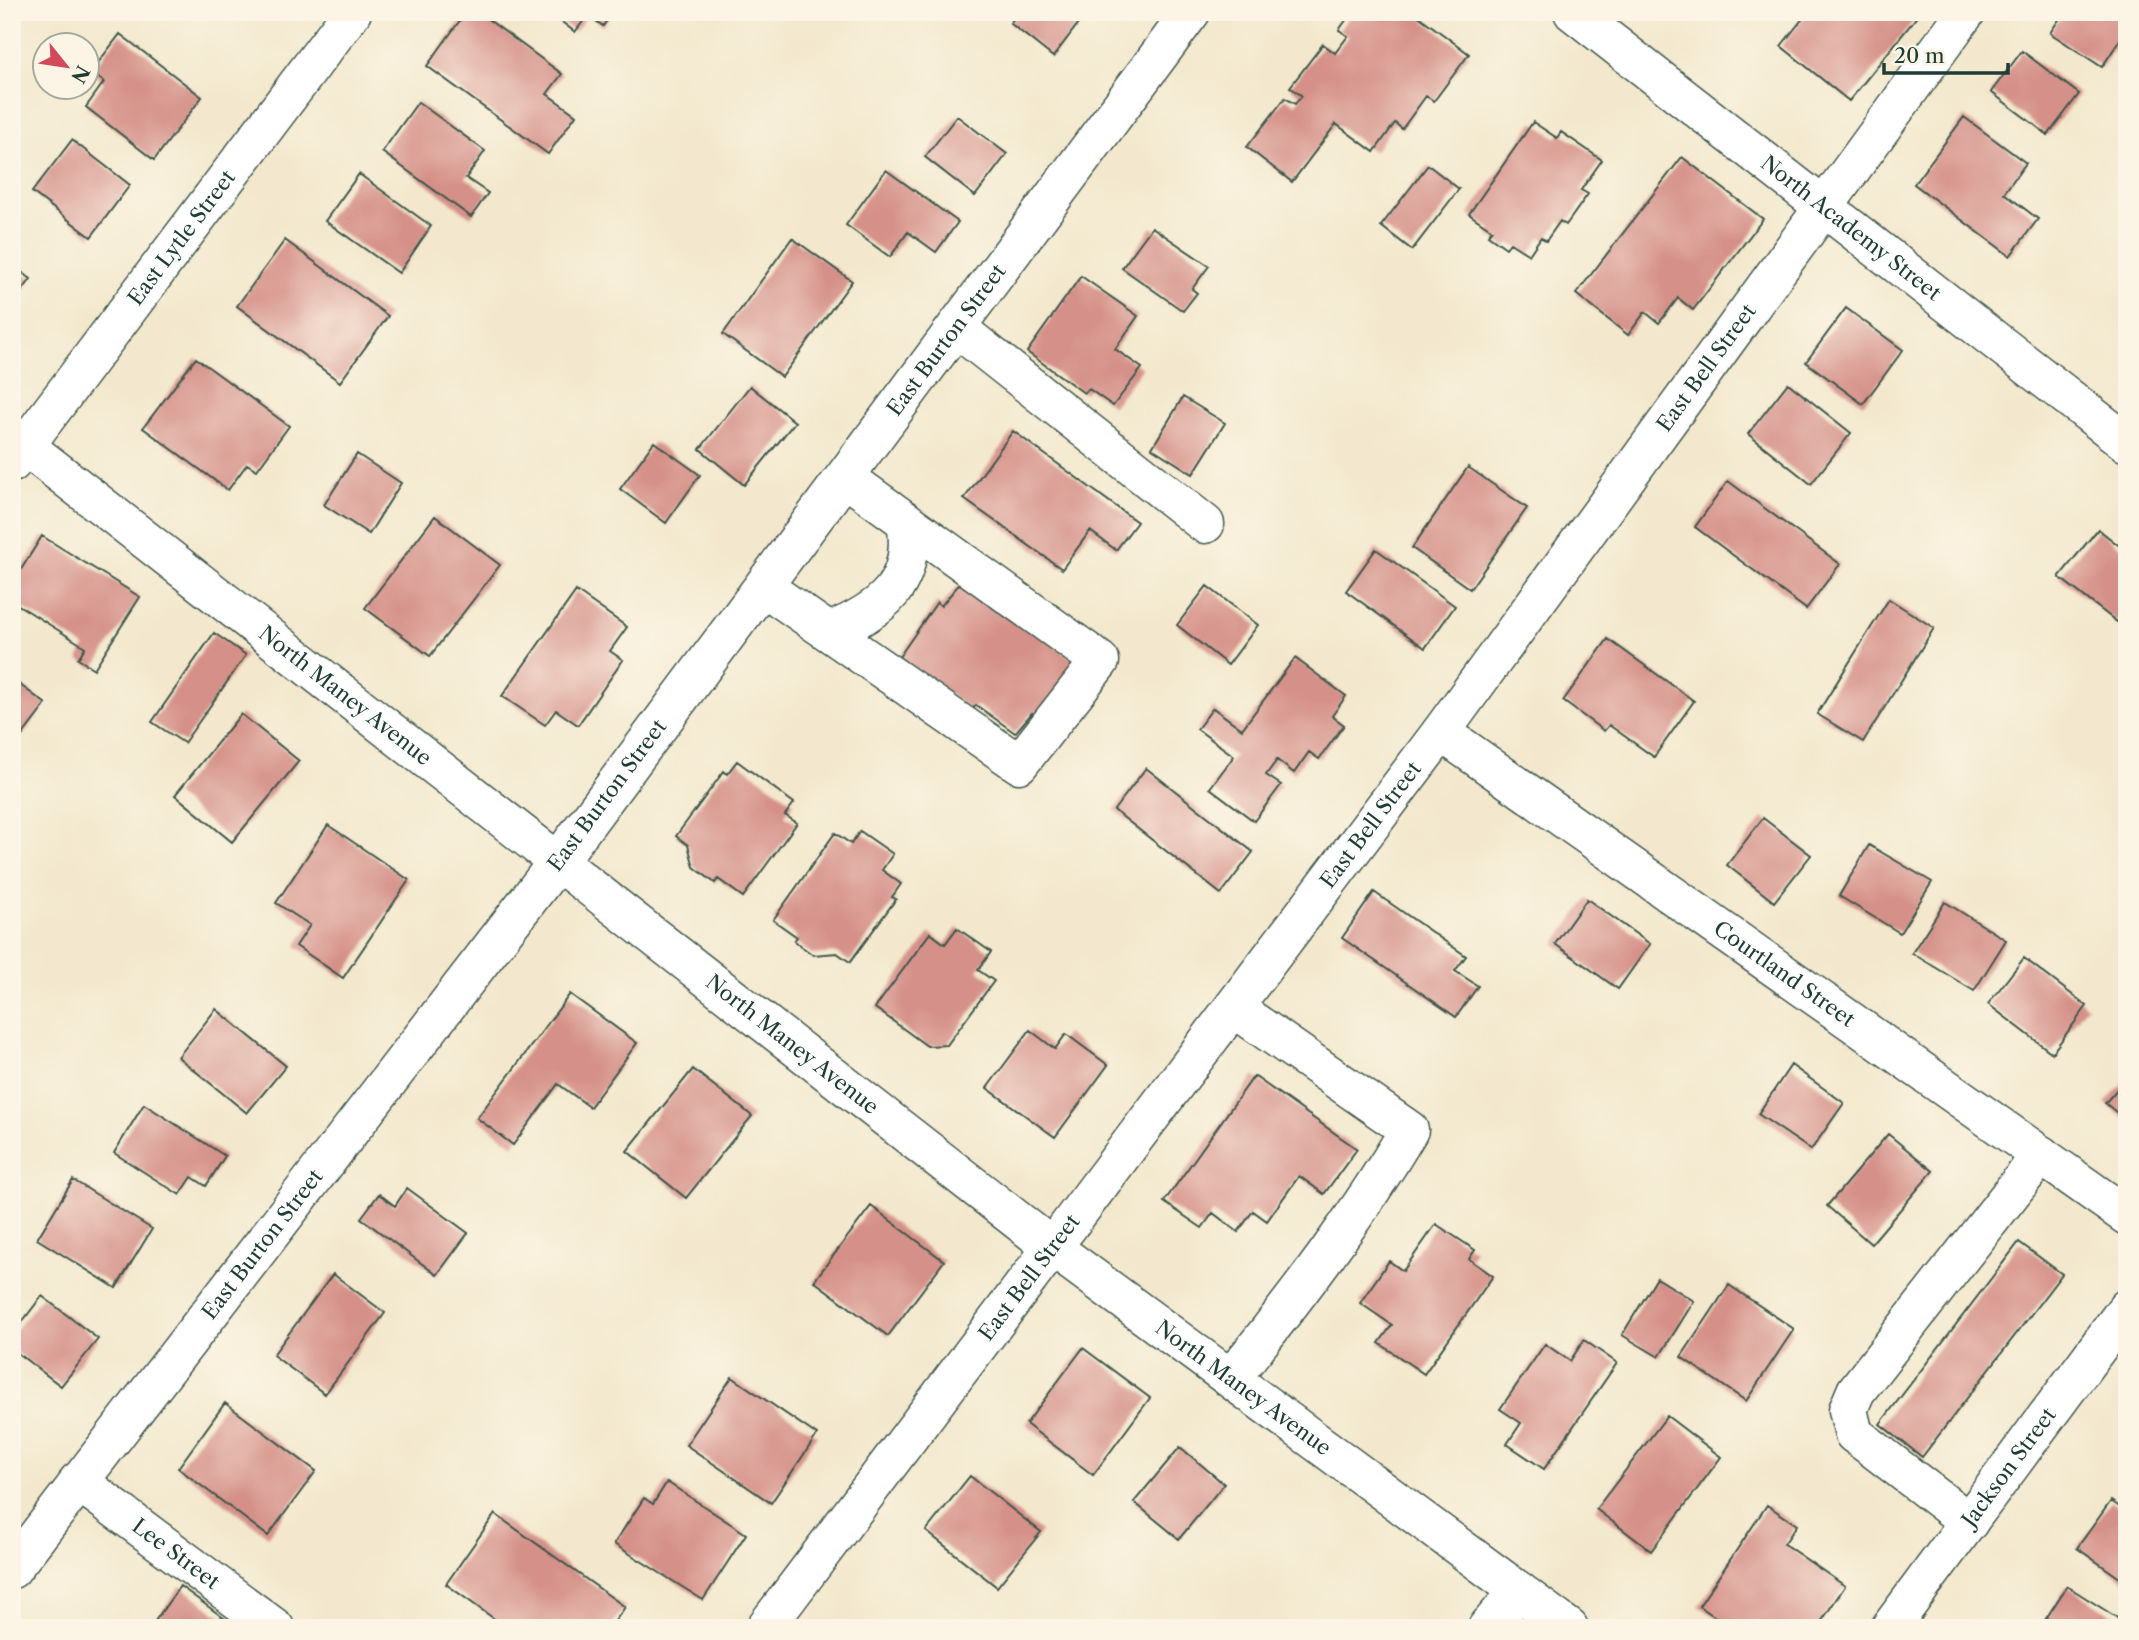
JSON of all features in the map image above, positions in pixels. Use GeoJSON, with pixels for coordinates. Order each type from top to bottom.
{"type":"FeatureCollection","features":[{"type":"Feature","properties":{"kind":"street","name":"East Lytle Street"},"geometry":{"type":"LineString","coordinates":[[19,455],[352,12]]}},
{"type":"Feature","properties":{"kind":"street","name":"East Burton Street"},"geometry":{"type":"LineString","coordinates":[[12,1569],[559,860],[958,329],[1191,12]]}},
{"type":"Feature","properties":{"kind":"street","name":"North Academy Street"},"geometry":{"type":"LineString","coordinates":[[1573,12],[2127,443]]}},
{"type":"Feature","properties":{"kind":"street","name":"East Bell Street"},"geometry":{"type":"LineString","coordinates":[[765,1628],[1441,732],[1966,12]]}},
{"type":"Feature","properties":{"kind":"street"},"geometry":{"type":"LineString","coordinates":[[958,329],[1205,524]]}},
{"type":"Feature","properties":{"kind":"street","name":"North Maney Avenue"},"geometry":{"type":"LineString","coordinates":[[19,455],[559,860],[1053,1248],[1569,1628]]}},
{"type":"Feature","properties":{"kind":"street"},"geometry":{"type":"LineString","coordinates":[[764,587],[1019,764],[1100,661],[846,478]]}},
{"type":"Feature","properties":{"kind":"street"},"geometry":{"type":"LineString","coordinates":[[829,632],[863,618],[886,599],[901,581],[909,542],[906,521]]}},
{"type":"Feature","properties":{"kind":"street","name":"Courtland Street"},"geometry":{"type":"LineString","coordinates":[[1441,732],[2127,1216]]}},
{"type":"Feature","properties":{"kind":"street"},"geometry":{"type":"LineString","coordinates":[[1231,1378],[1291,1304],[1367,1198],[1409,1130],[1234,1009]]}},
{"type":"Feature","properties":{"kind":"street"},"geometry":{"type":"LineString","coordinates":[[1969,1522],[1854,1434],[1848,1410],[1856,1391],[2041,1155]]}},
{"type":"Feature","properties":{"kind":"street","name":"Jackson Street"},"geometry":{"type":"LineString","coordinates":[[1890,1628],[2127,1308]]}},
{"type":"Feature","properties":{"kind":"street","name":"Lee Street"},"geometry":{"type":"LineString","coordinates":[[78,1481],[275,1628]]}},
{"type":"Feature","properties":{"kind":"street"},"geometry":{"type":"LineString","coordinates":[[1487,1628],[1519,1591]]}},
{"type":"Feature","properties":{"kind":"building"},"geometry":{"type":"Polygon","coordinates":[[[466,12],[478,12],[562,74],[547,94],[576,115],[548,154],[427,66],[466,12]]]}},
{"type":"Feature","properties":{"kind":"building"},"geometry":{"type":"Polygon","coordinates":[[[556,12],[613,12],[603,26],[588,15],[575,32],[554,16],[556,12]]]}},
{"type":"Feature","properties":{"kind":"building"},"geometry":{"type":"Polygon","coordinates":[[[1019,12],[1087,12],[1053,57],[1010,23],[1019,12]]]}},
{"type":"Feature","properties":{"kind":"building"},"geometry":{"type":"Polygon","coordinates":[[[1352,12],[1413,12],[1469,54],[1434,101],[1426,96],[1402,129],[1395,123],[1374,152],[1336,124],[1292,182],[1247,147],[1285,98],[1295,104],[1302,96],[1290,87],[1323,44],[1335,53],[1348,36],[1339,30],[1352,12]]]}},
{"type":"Feature","properties":{"kind":"building"},"geometry":{"type":"Polygon","coordinates":[[[1808,12],[1909,12],[1916,18],[1849,101],[1781,46],[1808,12]]]}},
{"type":"Feature","properties":{"kind":"building"},"geometry":{"type":"Polygon","coordinates":[[[2064,12],[2127,12],[2127,29],[2102,67],[2050,33],[2064,12]]]}},
{"type":"Feature","properties":{"kind":"building"},"geometry":{"type":"Polygon","coordinates":[[[120,34],[202,97],[154,160],[86,107],[90,102],[102,102],[102,58],[120,34]]]}},
{"type":"Feature","properties":{"kind":"building"},"geometry":{"type":"Polygon","coordinates":[[[2022,51],[2079,94],[2048,135],[1991,92],[2022,51]]]}},
{"type":"Feature","properties":{"kind":"building"},"geometry":{"type":"Polygon","coordinates":[[[418,102],[485,151],[466,178],[488,193],[471,217],[382,152],[418,102]]]}},
{"type":"Feature","properties":{"kind":"building"},"geometry":{"type":"Polygon","coordinates":[[[957,116],[1007,154],[975,196],[925,157],[957,116]]]}},
{"type":"Feature","properties":{"kind":"building"},"geometry":{"type":"Polygon","coordinates":[[[1964,117],[2026,163],[2004,193],[2038,219],[2010,256],[1914,184],[1964,117]]]}},
{"type":"Feature","properties":{"kind":"building"},"geometry":{"type":"Polygon","coordinates":[[[1533,122],[1557,138],[1561,132],[1602,160],[1581,190],[1588,194],[1566,225],[1560,221],[1546,241],[1541,237],[1529,255],[1510,243],[1506,248],[1488,235],[1492,230],[1469,214],[1533,122]]]}},
{"type":"Feature","properties":{"kind":"building"},"geometry":{"type":"Polygon","coordinates":[[[72,140],[130,185],[91,237],[32,192],[72,140]]]}},
{"type":"Feature","properties":{"kind":"building"},"geometry":{"type":"Polygon","coordinates":[[[1682,157],[1763,219],[1693,310],[1678,298],[1659,323],[1645,312],[1628,335],[1576,294],[1682,157]]]}},
{"type":"Feature","properties":{"kind":"building"},"geometry":{"type":"Polygon","coordinates":[[[1428,165],[1459,189],[1412,250],[1381,226],[1428,165]]]}},
{"type":"Feature","properties":{"kind":"building"},"geometry":{"type":"Polygon","coordinates":[[[886,170],[958,222],[936,252],[908,232],[890,257],[846,225],[886,170]]]}},
{"type":"Feature","properties":{"kind":"building"},"geometry":{"type":"Polygon","coordinates":[[[359,174],[431,226],[399,273],[325,221],[359,174]]]}},
{"type":"Feature","properties":{"kind":"building"},"geometry":{"type":"Polygon","coordinates":[[[1152,227],[1209,266],[1192,289],[1197,293],[1183,311],[1122,268],[1152,227]]]}},
{"type":"Feature","properties":{"kind":"building"},"geometry":{"type":"Polygon","coordinates":[[[792,238],[852,281],[782,377],[723,334],[792,238]]]}},
{"type":"Feature","properties":{"kind":"building"},"geometry":{"type":"Polygon","coordinates":[[[285,240],[388,316],[340,382],[237,306],[285,240]]]}},
{"type":"Feature","properties":{"kind":"building"},"geometry":{"type":"Polygon","coordinates":[[[12,265],[31,279],[12,304],[12,265]]]}},
{"type":"Feature","properties":{"kind":"building"},"geometry":{"type":"Polygon","coordinates":[[[1081,276],[1138,316],[1115,349],[1142,368],[1113,406],[1089,389],[1084,393],[1027,352],[1081,276]]]}},
{"type":"Feature","properties":{"kind":"building"},"geometry":{"type":"Polygon","coordinates":[[[1846,308],[1903,350],[1863,404],[1806,362],[1846,308]]]}},
{"type":"Feature","properties":{"kind":"building"},"geometry":{"type":"Polygon","coordinates":[[[196,358],[289,426],[257,470],[247,464],[228,490],[143,428],[196,358]]]}},
{"type":"Feature","properties":{"kind":"building"},"geometry":{"type":"Polygon","coordinates":[[[1788,383],[1851,433],[1811,484],[1748,434],[1788,383]]]}},
{"type":"Feature","properties":{"kind":"building"},"geometry":{"type":"Polygon","coordinates":[[[750,386],[795,422],[744,485],[700,449],[750,386]]]}},
{"type":"Feature","properties":{"kind":"building"},"geometry":{"type":"Polygon","coordinates":[[[1183,397],[1225,423],[1193,474],[1152,448],[1183,397]]]}},
{"type":"Feature","properties":{"kind":"building"},"geometry":{"type":"Polygon","coordinates":[[[1013,431],[1137,522],[1116,550],[1090,531],[1062,569],[964,499],[1013,431]]]}},
{"type":"Feature","properties":{"kind":"building"},"geometry":{"type":"Polygon","coordinates":[[[654,442],[700,475],[666,523],[620,489],[654,442]]]}},
{"type":"Feature","properties":{"kind":"building"},"geometry":{"type":"Polygon","coordinates":[[[357,454],[401,483],[369,534],[324,505],[357,454]]]}},
{"type":"Feature","properties":{"kind":"building"},"geometry":{"type":"Polygon","coordinates":[[[1468,467],[1527,508],[1470,589],[1412,548],[1468,467]]]}},
{"type":"Feature","properties":{"kind":"building"},"geometry":{"type":"Polygon","coordinates":[[[1728,481],[1840,564],[1806,609],[1695,527],[1728,481]]]}},
{"type":"Feature","properties":{"kind":"building"},"geometry":{"type":"Polygon","coordinates":[[[435,516],[500,565],[430,656],[365,608],[435,516]]]}},
{"type":"Feature","properties":{"kind":"building"},"geometry":{"type":"Polygon","coordinates":[[[2098,529],[2127,552],[2127,609],[2117,622],[2059,577],[2098,529]]]}},
{"type":"Feature","properties":{"kind":"building"},"geometry":{"type":"Polygon","coordinates":[[[42,536],[140,597],[94,669],[78,659],[85,647],[12,601],[12,584],[42,536]]]}},
{"type":"Feature","properties":{"kind":"building"},"geometry":{"type":"Polygon","coordinates":[[[1376,549],[1455,606],[1425,648],[1346,591],[1376,549]]]}},
{"type":"Feature","properties":{"kind":"building"},"geometry":{"type":"Polygon","coordinates":[[[964,578],[1088,670],[1046,724],[1032,713],[1015,733],[976,705],[971,711],[899,657],[937,602],[941,606],[964,578]]]}},
{"type":"Feature","properties":{"kind":"building"},"geometry":{"type":"Polygon","coordinates":[[[1207,586],[1258,625],[1228,665],[1177,625],[1207,586]]]}},
{"type":"Feature","properties":{"kind":"building"},"geometry":{"type":"Polygon","coordinates":[[[576,591],[627,627],[610,651],[623,660],[578,725],[556,710],[545,725],[502,696],[576,591]]]}},
{"type":"Feature","properties":{"kind":"building"},"geometry":{"type":"Polygon","coordinates":[[[1889,599],[1934,628],[1863,742],[1817,714],[1889,599]]]}},
{"type":"Feature","properties":{"kind":"building"},"geometry":{"type":"Polygon","coordinates":[[[214,633],[246,655],[184,743],[152,722],[214,633]]]}},
{"type":"Feature","properties":{"kind":"building"},"geometry":{"type":"Polygon","coordinates":[[[1608,639],[1694,701],[1654,757],[1609,725],[1604,731],[1563,701],[1608,639]]]}},
{"type":"Feature","properties":{"kind":"building"},"geometry":{"type":"Polygon","coordinates":[[[1295,658],[1346,696],[1332,716],[1344,725],[1319,759],[1309,752],[1294,773],[1277,760],[1266,775],[1281,785],[1254,821],[1210,788],[1234,756],[1197,729],[1213,708],[1242,729],[1295,658]]]}},
{"type":"Feature","properties":{"kind":"building"},"geometry":{"type":"Polygon","coordinates":[[[12,679],[46,704],[12,749],[12,679]]]}},
{"type":"Feature","properties":{"kind":"building"},"geometry":{"type":"Polygon","coordinates":[[[241,714],[299,761],[232,842],[175,795],[241,714]]]}},
{"type":"Feature","properties":{"kind":"building"},"geometry":{"type":"Polygon","coordinates":[[[737,761],[794,803],[785,815],[797,823],[743,897],[718,879],[715,883],[694,867],[688,845],[676,836],[724,771],[727,774],[737,761]]]}},
{"type":"Feature","properties":{"kind":"building"},"geometry":{"type":"Polygon","coordinates":[[[1146,768],[1253,852],[1221,894],[1114,810],[1146,768]]]}},
{"type":"Feature","properties":{"kind":"building"},"geometry":{"type":"Polygon","coordinates":[[[1763,818],[1811,855],[1774,902],[1727,865],[1763,818]]]}},
{"type":"Feature","properties":{"kind":"building"},"geometry":{"type":"Polygon","coordinates":[[[328,825],[409,880],[343,978],[296,946],[310,925],[276,903],[328,825]]]}},
{"type":"Feature","properties":{"kind":"building"},"geometry":{"type":"Polygon","coordinates":[[[860,831],[893,854],[882,870],[901,884],[892,897],[896,899],[850,962],[837,953],[813,955],[794,941],[797,937],[773,920],[835,833],[851,844],[860,831]]]}},
{"type":"Feature","properties":{"kind":"building"},"geometry":{"type":"Polygon","coordinates":[[[1869,845],[1932,882],[1900,933],[1839,896],[1869,845]]]}},
{"type":"Feature","properties":{"kind":"building"},"geometry":{"type":"Polygon","coordinates":[[[1374,892],[1466,956],[1455,971],[1478,986],[1456,1017],[1342,938],[1374,892]]]}},
{"type":"Feature","properties":{"kind":"building"},"geometry":{"type":"Polygon","coordinates":[[[1587,899],[1650,944],[1618,989],[1555,944],[1587,899]]]}},
{"type":"Feature","properties":{"kind":"building"},"geometry":{"type":"Polygon","coordinates":[[[1945,902],[2006,940],[1974,991],[1912,953],[1945,902]]]}},
{"type":"Feature","properties":{"kind":"building"},"geometry":{"type":"Polygon","coordinates":[[[957,928],[991,952],[978,970],[994,981],[947,1045],[927,1046],[875,1008],[930,933],[945,944],[957,928]]]}},
{"type":"Feature","properties":{"kind":"building"},"geometry":{"type":"Polygon","coordinates":[[[2024,958],[2087,1006],[2052,1053],[1988,1004],[2024,958]]]}},
{"type":"Feature","properties":{"kind":"building"},"geometry":{"type":"Polygon","coordinates":[[[570,994],[637,1043],[590,1107],[558,1084],[513,1145],[477,1118],[570,994]]]}},
{"type":"Feature","properties":{"kind":"building"},"geometry":{"type":"Polygon","coordinates":[[[216,1009],[286,1066],[247,1113],[178,1057],[216,1009]]]}},
{"type":"Feature","properties":{"kind":"building"},"geometry":{"type":"Polygon","coordinates":[[[1030,1030],[1055,1049],[1066,1034],[1108,1065],[1055,1137],[987,1088],[1030,1030]]]}},
{"type":"Feature","properties":{"kind":"building"},"geometry":{"type":"Polygon","coordinates":[[[1791,1065],[1844,1103],[1811,1150],[1758,1114],[1791,1065]]]}},
{"type":"Feature","properties":{"kind":"building"},"geometry":{"type":"Polygon","coordinates":[[[693,1069],[752,1116],[686,1198],[627,1151],[693,1069]]]}},
{"type":"Feature","properties":{"kind":"building"},"geometry":{"type":"Polygon","coordinates":[[[1254,1076],[1357,1149],[1324,1194],[1299,1176],[1267,1221],[1253,1211],[1238,1232],[1213,1213],[1202,1228],[1164,1202],[1254,1076]]]}},
{"type":"Feature","properties":{"kind":"building"},"geometry":{"type":"Polygon","coordinates":[[[2127,1078],[2127,1121],[2105,1103],[2127,1078]]]}},
{"type":"Feature","properties":{"kind":"building"},"geometry":{"type":"Polygon","coordinates":[[[144,1104],[225,1156],[206,1186],[192,1177],[180,1195],[114,1153],[144,1104]]]}},
{"type":"Feature","properties":{"kind":"building"},"geometry":{"type":"Polygon","coordinates":[[[1888,1134],[1933,1171],[1871,1244],[1827,1206],[1888,1134]]]}},
{"type":"Feature","properties":{"kind":"building"},"geometry":{"type":"Polygon","coordinates":[[[73,1180],[152,1229],[116,1288],[37,1239],[73,1180]]]}},
{"type":"Feature","properties":{"kind":"building"},"geometry":{"type":"Polygon","coordinates":[[[407,1188],[468,1233],[437,1275],[361,1218],[379,1194],[395,1206],[407,1188]]]}},
{"type":"Feature","properties":{"kind":"building"},"geometry":{"type":"Polygon","coordinates":[[[871,1206],[944,1261],[888,1336],[814,1281],[871,1206]]]}},
{"type":"Feature","properties":{"kind":"building"},"geometry":{"type":"Polygon","coordinates":[[[1436,1224],[1475,1250],[1469,1259],[1493,1276],[1424,1374],[1379,1343],[1392,1325],[1360,1303],[1389,1261],[1403,1271],[1436,1224]]]}},
{"type":"Feature","properties":{"kind":"building"},"geometry":{"type":"Polygon","coordinates":[[[2019,1242],[2062,1274],[1922,1457],[1880,1424],[2019,1242]]]}},
{"type":"Feature","properties":{"kind":"building"},"geometry":{"type":"Polygon","coordinates":[[[333,1274],[385,1313],[325,1394],[273,1355],[333,1274]]]}},
{"type":"Feature","properties":{"kind":"building"},"geometry":{"type":"Polygon","coordinates":[[[1657,1278],[1694,1301],[1659,1357],[1622,1335],[1657,1278]]]}},
{"type":"Feature","properties":{"kind":"building"},"geometry":{"type":"Polygon","coordinates":[[[1729,1285],[1794,1329],[1746,1401],[1681,1357],[1729,1285]]]}},
{"type":"Feature","properties":{"kind":"building"},"geometry":{"type":"Polygon","coordinates":[[[42,1296],[98,1339],[61,1386],[12,1349],[12,1335],[42,1296]]]}},
{"type":"Feature","properties":{"kind":"building"},"geometry":{"type":"Polygon","coordinates":[[[1584,1340],[1617,1363],[1544,1469],[1507,1444],[1521,1423],[1500,1409],[1545,1344],[1570,1361],[1584,1340]]]}},
{"type":"Feature","properties":{"kind":"building"},"geometry":{"type":"Polygon","coordinates":[[[1083,1348],[1150,1398],[1093,1475],[1026,1424],[1083,1348]]]}},
{"type":"Feature","properties":{"kind":"building"},"geometry":{"type":"Polygon","coordinates":[[[732,1377],[817,1435],[771,1503],[686,1445],[732,1377]]]}},
{"type":"Feature","properties":{"kind":"building"},"geometry":{"type":"Polygon","coordinates":[[[225,1403],[316,1471],[268,1536],[178,1468],[225,1403]]]}},
{"type":"Feature","properties":{"kind":"building"},"geometry":{"type":"Polygon","coordinates":[[[1667,1416],[1721,1457],[1651,1551],[1596,1509],[1667,1416]]]}},
{"type":"Feature","properties":{"kind":"building"},"geometry":{"type":"Polygon","coordinates":[[[1180,1447],[1224,1484],[1179,1539],[1134,1502],[1180,1447]]]}},
{"type":"Feature","properties":{"kind":"building"},"geometry":{"type":"Polygon","coordinates":[[[970,1476],[1041,1532],[997,1587],[926,1531],[970,1476]]]}},
{"type":"Feature","properties":{"kind":"building"},"geometry":{"type":"Polygon","coordinates":[[[667,1482],[746,1534],[703,1600],[614,1544],[644,1498],[653,1504],[667,1482]]]}},
{"type":"Feature","properties":{"kind":"building"},"geometry":{"type":"Polygon","coordinates":[[[2111,1501],[2127,1512],[2127,1583],[2077,1548],[2111,1501]]]}},
{"type":"Feature","properties":{"kind":"building"},"geometry":{"type":"Polygon","coordinates":[[[1767,1505],[1797,1525],[1784,1544],[1845,1586],[1817,1628],[1732,1628],[1699,1606],[1767,1505]]]}},
{"type":"Feature","properties":{"kind":"building"},"geometry":{"type":"Polygon","coordinates":[[[495,1514],[625,1607],[610,1628],[507,1628],[446,1584],[495,1514]]]}},
{"type":"Feature","properties":{"kind":"building"},"geometry":{"type":"Polygon","coordinates":[[[180,1586],[232,1624],[230,1628],[150,1628],[180,1586]]]}},
{"type":"Feature","properties":{"kind":"building"},"geometry":{"type":"Polygon","coordinates":[[[2067,1586],[2119,1619],[2113,1628],[2040,1628],[2067,1586]]]}}]}
